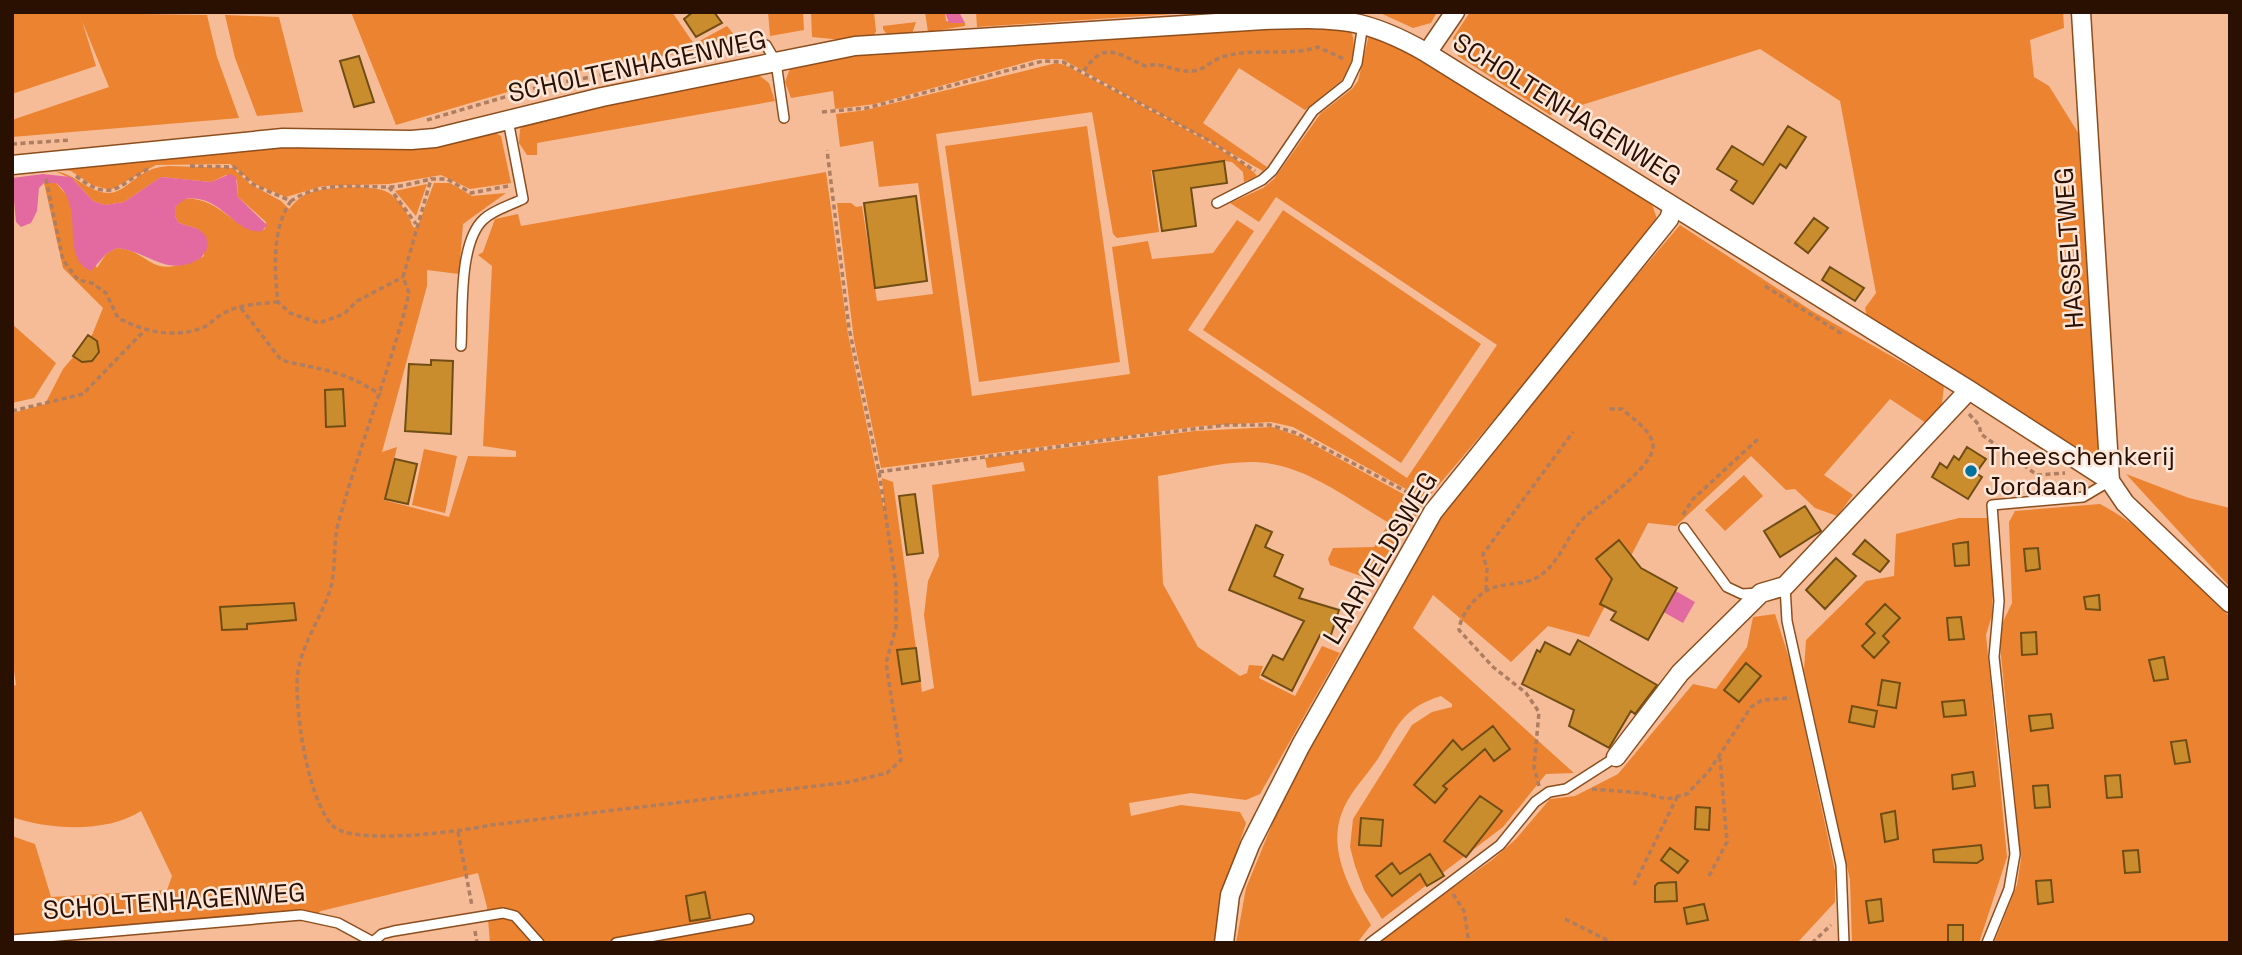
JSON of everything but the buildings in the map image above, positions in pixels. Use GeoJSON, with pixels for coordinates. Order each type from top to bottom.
{"type":"FeatureCollection","features":[{"type":"Feature","properties":{"kind":"street"},"geometry":{"type":"LineString","coordinates":[[1427,53],[1455,12]]}},
{"type":"Feature","properties":{"kind":"street","name":"HASSELTWEG"},"geometry":{"type":"LineString","coordinates":[[2081,12],[2110,481]]}},
{"type":"Feature","properties":{"kind":"street","name":"SCHOLTENHAGENWEG"},"geometry":{"type":"LineString","coordinates":[[12,165],[283,138],[411,140],[460,133],[602,97],[886,42],[1264,20],[1323,19],[1363,24],[1398,36],[1427,53],[1673,206],[1964,396],[2110,481],[2125,503],[2230,603]]}},
{"type":"Feature","properties":{"kind":"street","name":"LAARVELDSWEG"},"geometry":{"type":"LineString","coordinates":[[1224,943],[1230,895],[1250,845],[1301,745],[1436,508],[1669,219],[1673,206]]}},
{"type":"Feature","properties":{"kind":"street"},"geometry":{"type":"LineString","coordinates":[[1616,757],[1680,673],[1761,593],[1785,586],[1964,396]]}},
{"type":"Feature","properties":{"kind":"lane"},"geometry":{"type":"LineString","coordinates":[[1217,203],[1266,177],[1313,111],[1347,84],[1357,63],[1363,24]]}},
{"type":"Feature","properties":{"kind":"lane"},"geometry":{"type":"LineString","coordinates":[[766,46],[776,62],[784,118]]}},
{"type":"Feature","properties":{"kind":"lane"},"geometry":{"type":"LineString","coordinates":[[461,346],[465,266],[472,238],[484,219],[523,199],[509,120]]}},
{"type":"Feature","properties":{"kind":"lane"},"geometry":{"type":"LineString","coordinates":[[1987,943],[2009,889],[2015,854],[1994,657],[1999,601],[1992,505],[2083,496],[2110,481]]}},
{"type":"Feature","properties":{"kind":"lane"},"geometry":{"type":"LineString","coordinates":[[1684,528],[1727,587],[1742,594],[1761,593]]}},
{"type":"Feature","properties":{"kind":"lane"},"geometry":{"type":"LineString","coordinates":[[1785,586],[1787,621],[1840,865],[1844,943]]}},
{"type":"Feature","properties":{"kind":"lane"},"geometry":{"type":"LineString","coordinates":[[1370,943],[1500,845],[1535,802],[1549,792],[1566,789],[1616,757]]}},
{"type":"Feature","properties":{"kind":"lane"},"geometry":{"type":"LineString","coordinates":[[375,942],[382,934],[394,931],[503,913],[515,916],[539,943]]}},
{"type":"Feature","properties":{"kind":"lane","name":"SCHOLTENHAGENWEG"},"geometry":{"type":"LineString","coordinates":[[12,940],[301,915],[338,923],[375,942]]}},
{"type":"Feature","properties":{"kind":"lane"},"geometry":{"type":"LineString","coordinates":[[616,943],[749,919]]}},
{"type":"Feature","properties":{"kind":"path"},"geometry":{"type":"LineString","coordinates":[[1084,71],[1093,57],[1108,52],[1122,52],[1145,66],[1155,63],[1189,72],[1222,57],[1273,49],[1298,54],[1318,47],[1339,59],[1357,63]]}},
{"type":"Feature","properties":{"kind":"path"},"geometry":{"type":"LineString","coordinates":[[822,112],[867,108],[1043,61],[1063,62],[1210,141],[1266,177]]}},
{"type":"Feature","properties":{"kind":"path","name":"SCHOLTENHAGENWEG"},"geometry":{"type":"LineString","coordinates":[[424,121],[542,86],[656,65]]}},
{"type":"Feature","properties":{"kind":"path"},"geometry":{"type":"LineString","coordinates":[[12,144],[83,139]]}},
{"type":"Feature","properties":{"kind":"path"},"geometry":{"type":"LineString","coordinates":[[431,179],[402,277],[409,293],[381,395],[337,528],[331,586],[299,666],[300,738],[328,821],[337,830],[352,834],[458,832],[849,782],[887,773],[901,760],[886,663],[896,627],[896,584],[879,472],[849,328],[827,150]]}},
{"type":"Feature","properties":{"kind":"path"},"geometry":{"type":"LineString","coordinates":[[186,166],[230,166],[254,185],[291,201]]}},
{"type":"Feature","properties":{"kind":"path"},"geometry":{"type":"LineString","coordinates":[[71,172],[91,186],[110,192],[157,167]]}},
{"type":"Feature","properties":{"kind":"path"},"geometry":{"type":"LineString","coordinates":[[402,277],[357,301],[344,314],[319,323],[290,313],[278,302],[278,229],[283,213],[291,201],[304,193],[331,187],[389,187],[431,179],[447,179],[471,192],[519,184]]}},
{"type":"Feature","properties":{"kind":"path"},"geometry":{"type":"LineString","coordinates":[[47,185],[63,260],[70,272],[106,293],[118,318],[144,331],[188,332],[204,327],[223,313],[241,307],[278,302]]}},
{"type":"Feature","properties":{"kind":"path"},"geometry":{"type":"LineString","coordinates":[[389,187],[416,224]]}},
{"type":"Feature","properties":{"kind":"path"},"geometry":{"type":"LineString","coordinates":[[241,307],[281,360],[323,367],[359,381],[381,395]]}},
{"type":"Feature","properties":{"kind":"path"},"geometry":{"type":"LineString","coordinates":[[12,411],[83,394],[144,331]]}},
{"type":"Feature","properties":{"kind":"path"},"geometry":{"type":"LineString","coordinates":[[1964,396],[1981,434],[2037,475],[2090,468]]}},
{"type":"Feature","properties":{"kind":"path"},"geometry":{"type":"LineString","coordinates":[[1549,792],[1539,788],[1534,767],[1539,712],[1526,693],[1493,667],[1459,630],[1464,615],[1486,590],[1538,576],[1560,555],[1571,532],[1613,496],[1653,454],[1654,443],[1645,430],[1622,409],[1609,409]]}},
{"type":"Feature","properties":{"kind":"path"},"geometry":{"type":"LineString","coordinates":[[879,472],[1226,425],[1270,425],[1296,433],[1436,508]]}},
{"type":"Feature","properties":{"kind":"path"},"geometry":{"type":"LineString","coordinates":[[1486,590],[1487,569],[1483,554],[1573,432]]}},
{"type":"Feature","properties":{"kind":"path"},"geometry":{"type":"LineString","coordinates":[[1684,528],[1682,512],[1759,438]]}},
{"type":"Feature","properties":{"kind":"path"},"geometry":{"type":"LineString","coordinates":[[1566,789],[1606,788],[1667,799],[1687,794],[1719,755],[1751,707],[1762,700],[1804,697]]}},
{"type":"Feature","properties":{"kind":"path"},"geometry":{"type":"LineString","coordinates":[[1709,876],[1727,842],[1719,755]]}},
{"type":"Feature","properties":{"kind":"path"},"geometry":{"type":"LineString","coordinates":[[1634,885],[1677,797]]}},
{"type":"Feature","properties":{"kind":"path"},"geometry":{"type":"LineString","coordinates":[[458,832],[476,916]]}},
{"type":"Feature","properties":{"kind":"path"},"geometry":{"type":"LineString","coordinates":[[1448,886],[1464,912],[1469,943]]}},
{"type":"Feature","properties":{"kind":"path"},"geometry":{"type":"LineString","coordinates":[[1812,943],[1844,910]]}},
{"type":"Feature","properties":{"kind":"path"},"geometry":{"type":"LineString","coordinates":[[1565,919],[1613,943]]}},
{"type":"Feature","properties":{"kind":"shaded area"},"geometry":{"type":"Polygon","coordinates":[[[12,12],[207,15],[217,57],[239,118],[12,137],[12,120],[109,87],[82,21],[96,66],[12,94],[12,12]]]}},
{"type":"Feature","properties":{"kind":"shaded area"},"geometry":{"type":"Polygon","coordinates":[[[351,12],[672,12],[694,44],[727,26],[740,42],[525,81],[524,87],[396,125],[351,12]]]}},
{"type":"Feature","properties":{"kind":"shaded area"},"geometry":{"type":"Polygon","coordinates":[[[768,12],[803,12],[804,30],[770,36],[768,12]]]}},
{"type":"Feature","properties":{"kind":"shaded area"},"geometry":{"type":"Polygon","coordinates":[[[811,12],[874,12],[876,31],[873,38],[854,41],[812,37],[811,12]]]}},
{"type":"Feature","properties":{"kind":"shaded area"},"geometry":{"type":"Polygon","coordinates":[[[925,12],[945,12],[946,21],[965,23],[965,26],[928,32],[925,12]]]}},
{"type":"Feature","properties":{"kind":"shaded area"},"geometry":{"type":"Polygon","coordinates":[[[945,12],[959,12],[965,23],[949,23],[945,12]]]}},
{"type":"Feature","properties":{"kind":"shaded area"},"geometry":{"type":"Polygon","coordinates":[[[976,12],[1203,12],[977,27],[976,12]]]}},
{"type":"Feature","properties":{"kind":"shaded area"},"geometry":{"type":"Polygon","coordinates":[[[1378,12],[1437,12],[1431,23],[1413,28],[1378,12]]]}},
{"type":"Feature","properties":{"kind":"shaded area"},"geometry":{"type":"Polygon","coordinates":[[[1470,12],[2063,12],[2064,28],[2030,40],[2034,77],[2049,86],[2082,139],[2103,457],[2098,465],[1868,321],[1865,308],[1876,293],[1840,101],[1760,49],[1550,115],[1458,56],[1453,38],[1470,12]]]}},
{"type":"Feature","properties":{"kind":"shaded area"},"geometry":{"type":"Polygon","coordinates":[[[225,15],[279,17],[303,112],[257,116],[235,58],[225,15]]]}},
{"type":"Feature","properties":{"kind":"shaded area"},"geometry":{"type":"Polygon","coordinates":[[[916,22],[912,34],[888,36],[883,29],[883,26],[916,22]]]}},
{"type":"Feature","properties":{"kind":"shaded area"},"geometry":{"type":"Polygon","coordinates":[[[1292,26],[1349,28],[1354,47],[1342,80],[1305,110],[1239,68],[1203,123],[1267,167],[1263,171],[1062,59],[1038,59],[875,104],[835,109],[833,91],[791,98],[785,82],[791,66],[905,47],[1292,26]]]}},
{"type":"Feature","properties":{"kind":"shaded area"},"geometry":{"type":"Polygon","coordinates":[[[1374,34],[1426,59],[1650,198],[1657,219],[1651,234],[1426,500],[1293,427],[1271,422],[1201,426],[881,468],[854,340],[837,203],[862,206],[877,301],[933,294],[918,183],[879,187],[873,141],[840,147],[836,114],[866,110],[1056,63],[1065,65],[1200,137],[1257,176],[1244,182],[1243,172],[1232,162],[1224,161],[1151,171],[1159,232],[1117,238],[1113,234],[1092,112],[936,134],[972,396],[1130,374],[1112,247],[1148,241],[1152,259],[1213,253],[1237,220],[1254,231],[1188,330],[1407,478],[1497,345],[1276,197],[1259,222],[1230,203],[1263,188],[1274,179],[1321,113],[1352,89],[1358,81],[1369,35],[1374,34]]]}},
{"type":"Feature","properties":{"kind":"shaded area"},"geometry":{"type":"Polygon","coordinates":[[[756,73],[769,83],[775,101],[537,143],[537,155],[527,155],[519,143],[520,129],[527,123],[756,73]]]}},
{"type":"Feature","properties":{"kind":"shaded area"},"geometry":{"type":"Polygon","coordinates":[[[1087,126],[1120,362],[979,382],[945,146],[1087,126]]]}},
{"type":"Feature","properties":{"kind":"shaded area"},"geometry":{"type":"Polygon","coordinates":[[[493,132],[501,136],[511,183],[470,189],[441,175],[389,184],[323,186],[286,197],[255,184],[230,164],[156,165],[110,190],[92,185],[71,171],[54,169],[178,154],[493,132]]]}},
{"type":"Feature","properties":{"kind":"shaded area"},"geometry":{"type":"Polygon","coordinates":[[[168,166],[233,168],[250,184],[281,201],[289,209],[301,197],[313,192],[346,187],[380,190],[396,198],[413,227],[417,228],[434,183],[450,183],[472,196],[506,193],[463,224],[459,274],[427,270],[427,286],[382,452],[397,447],[384,500],[449,517],[468,456],[516,457],[516,451],[483,446],[492,266],[478,255],[483,252],[495,219],[518,214],[521,226],[826,172],[848,334],[885,514],[882,478],[893,482],[922,692],[934,688],[924,615],[928,581],[939,556],[932,485],[1025,471],[1023,462],[987,468],[985,458],[1195,431],[1272,427],[1298,436],[1423,505],[1378,576],[1366,578],[1330,565],[1328,559],[1333,548],[1374,547],[1389,523],[1318,480],[1287,468],[1258,462],[1229,463],[1158,476],[1163,584],[1198,647],[1240,676],[1247,673],[1249,665],[1263,666],[1259,678],[1295,696],[1322,646],[1340,653],[1260,794],[1246,800],[1191,793],[1129,803],[1131,816],[1181,805],[1240,812],[1246,823],[1226,884],[1219,943],[490,943],[487,907],[478,873],[321,911],[313,917],[293,915],[12,935],[12,836],[35,844],[51,897],[167,890],[172,876],[141,811],[112,823],[78,827],[43,825],[12,817],[12,686],[16,685],[12,656],[12,413],[45,404],[63,369],[92,335],[103,308],[63,268],[44,183],[56,183],[70,199],[73,221],[97,268],[106,254],[117,248],[131,251],[165,267],[195,261],[204,256],[198,229],[179,223],[175,216],[175,207],[184,199],[209,204],[247,228],[265,229],[266,222],[238,197],[237,180],[226,175],[211,182],[161,177],[124,202],[105,205],[93,201],[74,180],[55,171],[69,175],[100,192],[112,193],[149,171],[168,166]]]}},
{"type":"Feature","properties":{"kind":"shaded area"},"geometry":{"type":"Polygon","coordinates":[[[43,174],[71,177],[93,201],[105,205],[124,202],[161,177],[211,182],[230,174],[236,177],[238,197],[267,225],[262,231],[252,231],[209,202],[185,199],[175,207],[175,216],[179,223],[198,229],[206,236],[208,247],[201,258],[189,264],[168,265],[117,248],[106,254],[91,271],[81,264],[76,255],[70,205],[65,193],[56,183],[44,183],[39,188],[37,211],[31,223],[21,227],[16,222],[12,178],[43,174]]]}},
{"type":"Feature","properties":{"kind":"shaded area"},"geometry":{"type":"Polygon","coordinates":[[[427,184],[416,216],[395,191],[427,184]]]}},
{"type":"Feature","properties":{"kind":"shaded area"},"geometry":{"type":"Polygon","coordinates":[[[1283,210],[1481,344],[1401,463],[1203,330],[1283,210]]]}},
{"type":"Feature","properties":{"kind":"shaded area"},"geometry":{"type":"Polygon","coordinates":[[[1680,225],[1812,311],[1944,386],[1942,403],[1929,425],[1890,399],[1824,475],[1853,495],[1837,516],[1815,508],[1795,489],[1786,490],[1751,456],[1676,526],[1648,523],[1589,637],[1548,626],[1511,662],[1433,595],[1413,628],[1574,773],[1546,774],[1503,827],[1382,919],[1364,890],[1355,866],[1350,847],[1353,819],[1412,725],[1432,712],[1452,707],[1452,704],[1441,696],[1418,706],[1397,727],[1348,799],[1341,815],[1338,830],[1340,859],[1356,900],[1371,925],[1357,943],[1236,943],[1246,888],[1283,798],[1426,534],[1552,375],[1680,225]]]}},
{"type":"Feature","properties":{"kind":"shaded area"},"geometry":{"type":"Polygon","coordinates":[[[12,324],[56,363],[34,398],[12,403],[12,324]]]}},
{"type":"Feature","properties":{"kind":"shaded area"},"geometry":{"type":"Polygon","coordinates":[[[424,449],[457,456],[445,513],[412,505],[424,449]]]}},
{"type":"Feature","properties":{"kind":"shaded area"},"geometry":{"type":"Polygon","coordinates":[[[2126,474],[2189,498],[2230,508],[2230,587],[2126,474]]]}},
{"type":"Feature","properties":{"kind":"shaded area"},"geometry":{"type":"Polygon","coordinates":[[[1744,475],[1763,496],[1725,531],[1705,510],[1744,475]]]}},
{"type":"Feature","properties":{"kind":"shaded area"},"geometry":{"type":"Polygon","coordinates":[[[2100,504],[2153,541],[2230,617],[2230,943],[1994,943],[2017,885],[2021,859],[2000,645],[2003,622],[2012,603],[2009,522],[2015,511],[2100,504]]]}},
{"type":"Feature","properties":{"kind":"shaded area"},"geometry":{"type":"Polygon","coordinates":[[[1959,518],[1987,518],[1993,589],[1992,615],[1986,635],[2007,857],[1979,943],[1852,943],[1850,880],[1804,670],[1806,640],[1866,581],[1894,576],[1896,534],[1959,518]]]}},
{"type":"Feature","properties":{"kind":"shaded area"},"geometry":{"type":"Polygon","coordinates":[[[1653,578],[1695,602],[1683,623],[1642,600],[1653,578]]]}},
{"type":"Feature","properties":{"kind":"shaded area"},"geometry":{"type":"Polygon","coordinates":[[[1775,614],[1791,664],[1835,871],[1835,902],[1797,943],[1375,943],[1492,860],[1516,839],[1550,799],[1575,796],[1618,774],[1693,684],[1716,689],[1747,647],[1753,617],[1775,614]]]}},
{"type":"Feature","properties":{"kind":"place","name":"Theeschenkerij Jordaan"},"geometry":{"type":"Point","coordinates":[1971,471]}}]}
